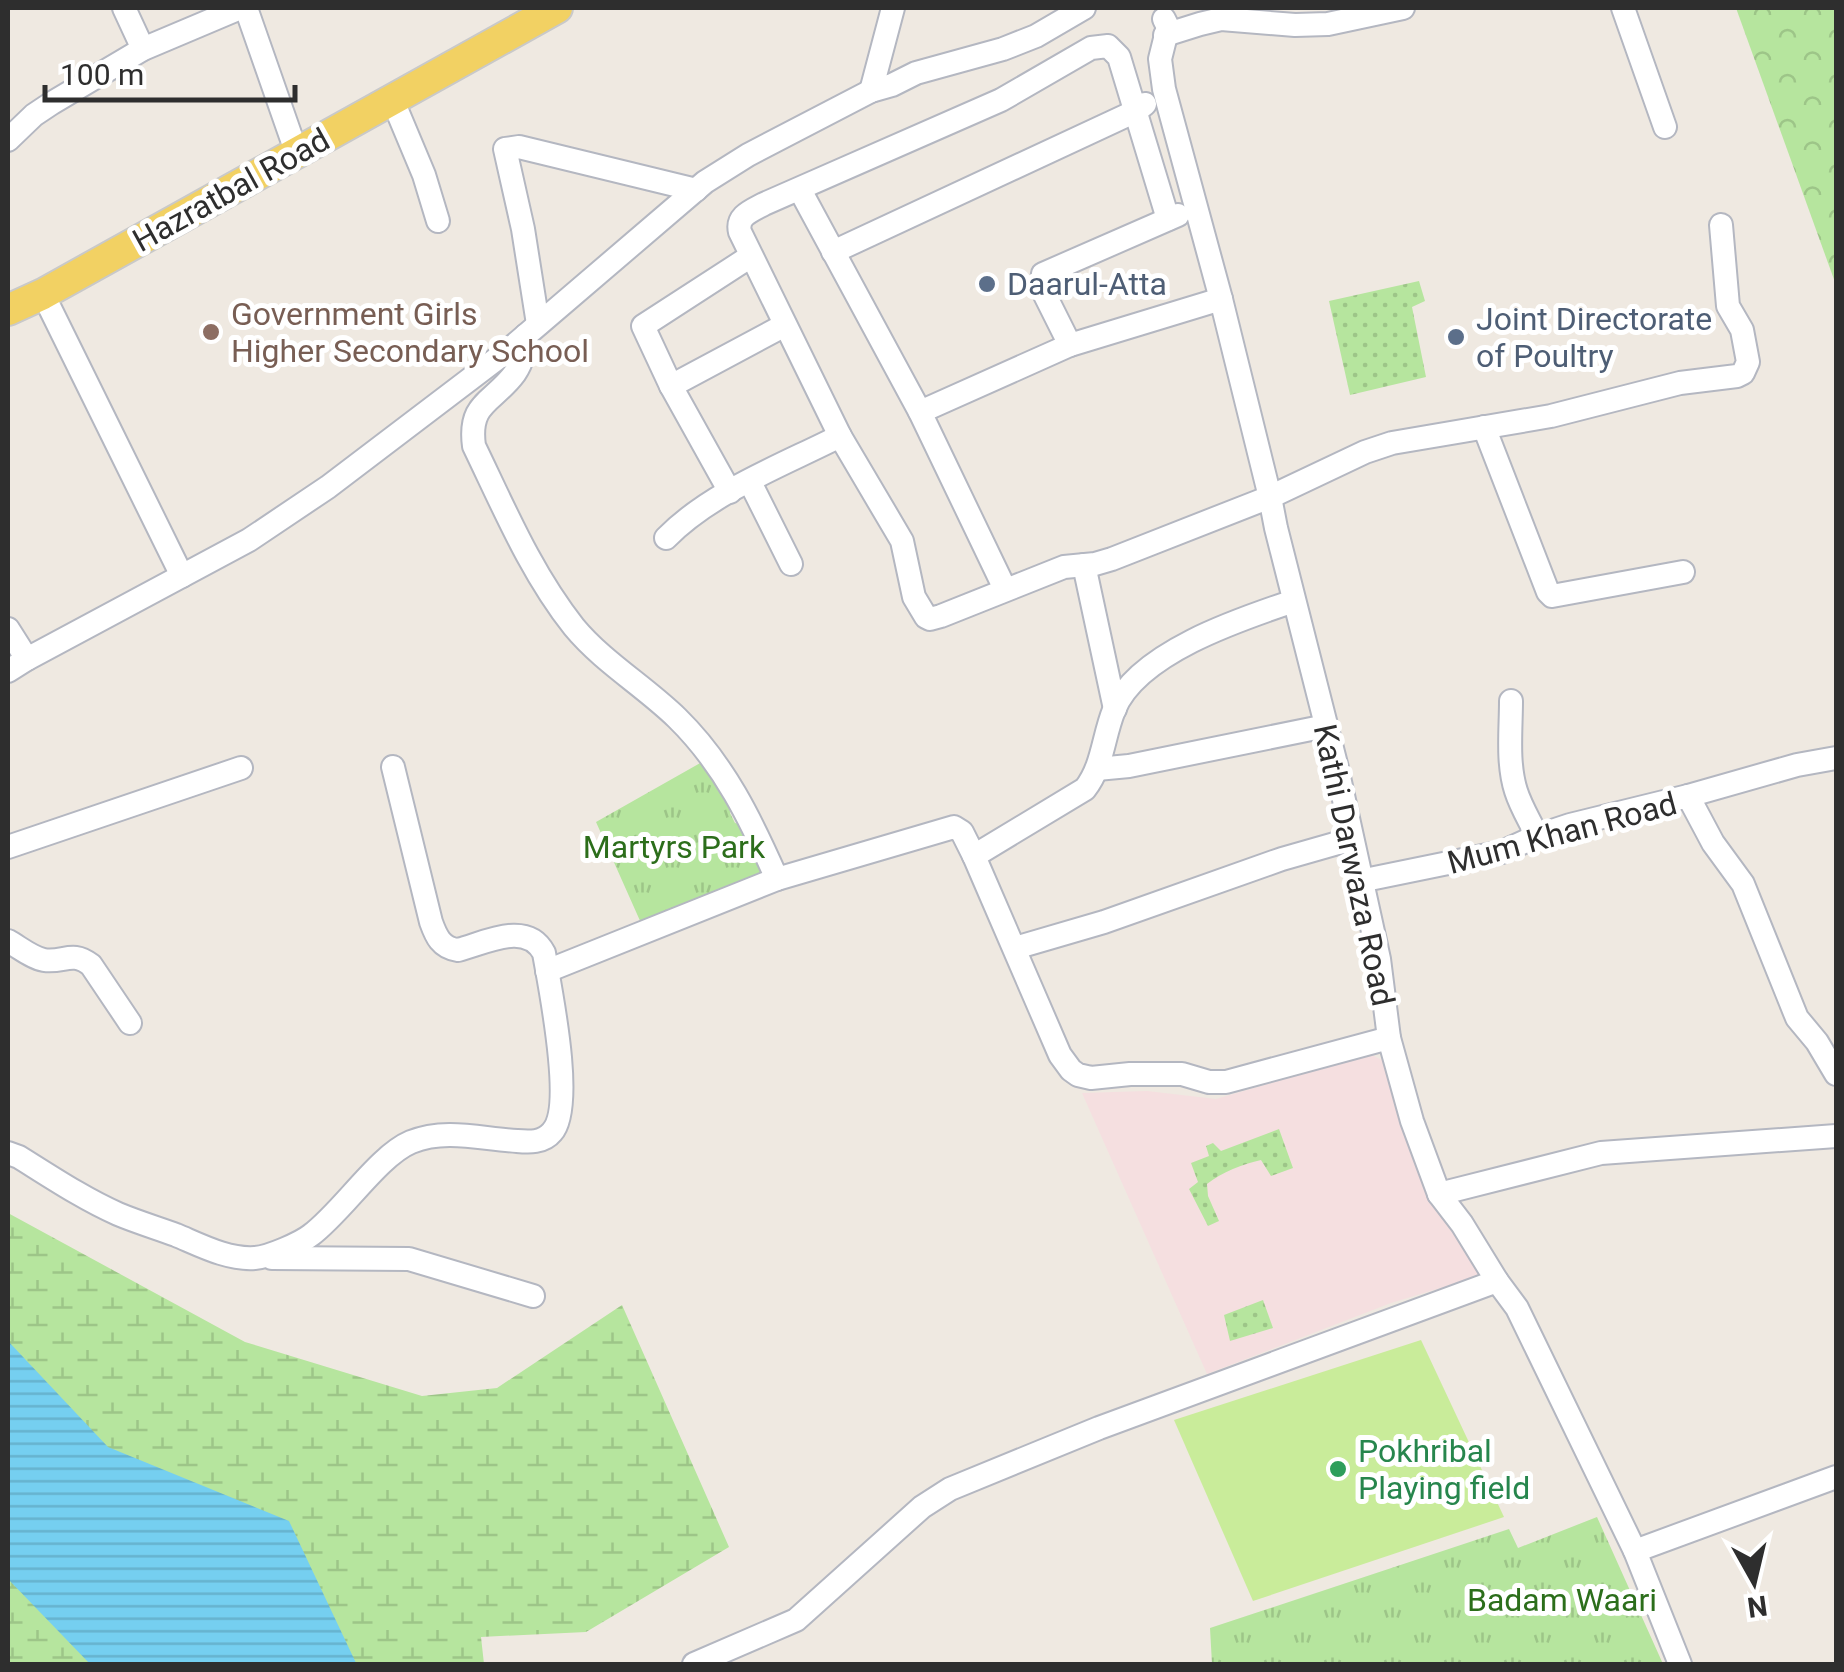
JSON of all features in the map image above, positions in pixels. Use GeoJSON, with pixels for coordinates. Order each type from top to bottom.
{"type":"FeatureCollection","features":[{"type":"Feature","properties":{"kind":"main road","name":"Hazratbal Road"},"geometry":{"type":"LineString","coordinates":[[8,310],[44,294],[557,8]]}},
{"type":"Feature","properties":{"kind":"street"},"geometry":{"type":"LineString","coordinates":[[124,8],[143,49]]}},
{"type":"Feature","properties":{"kind":"street"},"geometry":{"type":"LineString","coordinates":[[8,140],[34,115],[143,49],[243,8],[297,154]]}},
{"type":"Feature","properties":{"kind":"street"},"geometry":{"type":"LineString","coordinates":[[871,90],[893,8]]}},
{"type":"Feature","properties":{"kind":"street"},"geometry":{"type":"LineString","coordinates":[[8,629],[17,665],[249,540],[444,400],[696,190],[748,155],[871,90],[1004,49],[1036,36],[1084,8]]}},
{"type":"Feature","properties":{"kind":"street"},"geometry":{"type":"LineString","coordinates":[[1166,28],[1212,8]]}},
{"type":"Feature","properties":{"kind":"street"},"geometry":{"type":"LineString","coordinates":[[1166,28],[1221,20],[1328,24],[1402,8]]}},
{"type":"Feature","properties":{"kind":"street"},"geometry":{"type":"LineString","coordinates":[[1623,8],[1665,127]]}},
{"type":"Feature","properties":{"kind":"street","name":"Kathi Darwaza Road"},"geometry":{"type":"LineString","coordinates":[[1166,28],[1160,59],[1164,89],[1221,299],[1326,726],[1379,959],[1389,1038],[1412,1121],[1439,1194],[1517,1308],[1636,1551],[1680,1664]]}},
{"type":"Feature","properties":{"kind":"street"},"geometry":{"type":"LineString","coordinates":[[1168,219],[1119,57],[1108,46],[1092,48],[1001,100],[742,217],[740,232],[785,325],[840,436],[902,541],[914,597],[926,618],[941,616],[1064,567],[1112,559],[1270,497],[1365,452],[1551,416],[1680,383],[1737,376],[1748,362],[1742,330],[1728,306],[1722,225]]}},
{"type":"Feature","properties":{"kind":"street"},"geometry":{"type":"LineString","coordinates":[[833,252],[1136,110],[1164,89]]}},
{"type":"Feature","properties":{"kind":"street"},"geometry":{"type":"LineString","coordinates":[[393,100],[438,220]]}},
{"type":"Feature","properties":{"kind":"street"},"geometry":{"type":"LineString","coordinates":[[696,190],[503,144],[523,229],[532,330],[514,374],[478,410],[472,429],[474,446],[522,546],[561,608],[586,641],[680,721],[721,769],[778,879]]}},
{"type":"Feature","properties":{"kind":"street"},"geometry":{"type":"LineString","coordinates":[[800,190],[920,412],[1005,589]]}},
{"type":"Feature","properties":{"kind":"street"},"geometry":{"type":"LineString","coordinates":[[1070,345],[1041,287],[1043,274],[1196,208]]}},
{"type":"Feature","properties":{"kind":"street"},"geometry":{"type":"LineString","coordinates":[[751,256],[643,326],[671,386],[791,564]]}},
{"type":"Feature","properties":{"kind":"street"},"geometry":{"type":"LineString","coordinates":[[44,294],[182,576]]}},
{"type":"Feature","properties":{"kind":"street"},"geometry":{"type":"LineString","coordinates":[[920,412],[1070,345],[1221,299]]}},
{"type":"Feature","properties":{"kind":"street"},"geometry":{"type":"LineString","coordinates":[[671,386],[785,325]]}},
{"type":"Feature","properties":{"kind":"street"},"geometry":{"type":"LineString","coordinates":[[1484,427],[1552,596],[1683,572]]}},
{"type":"Feature","properties":{"kind":"street"},"geometry":{"type":"LineString","coordinates":[[666,538],[678,526],[740,487],[840,436]]}},
{"type":"Feature","properties":{"kind":"street"},"geometry":{"type":"LineString","coordinates":[[1084,565],[1114,709]]}},
{"type":"Feature","properties":{"kind":"street"},"geometry":{"type":"LineString","coordinates":[[974,856],[1086,789],[1095,777],[1114,709],[1126,689],[1150,668],[1176,650],[1240,620],[1294,601]]}},
{"type":"Feature","properties":{"kind":"street"},"geometry":{"type":"LineString","coordinates":[[1511,701],[1513,780],[1537,836]]}},
{"type":"Feature","properties":{"kind":"street"},"geometry":{"type":"LineString","coordinates":[[1097,770],[1326,726]]}},
{"type":"Feature","properties":{"kind":"street"},"geometry":{"type":"LineString","coordinates":[[1688,796],[1836,758]]}},
{"type":"Feature","properties":{"kind":"street"},"geometry":{"type":"LineString","coordinates":[[258,1258],[307,1239],[394,1152],[412,1142],[456,1134],[532,1142],[547,1137],[560,1116],[559,1050],[540,946],[525,935],[458,950],[442,944],[432,922],[394,767]]}},
{"type":"Feature","properties":{"kind":"street"},"geometry":{"type":"LineString","coordinates":[[8,848],[241,768]]}},
{"type":"Feature","properties":{"kind":"street","name":"Mum Khan Road"},"geometry":{"type":"LineString","coordinates":[[1360,881],[1502,852],[1537,836],[1603,816],[1688,796],[1712,842],[1742,884],[1792,1008],[1836,1074]]}},
{"type":"Feature","properties":{"kind":"street"},"geometry":{"type":"LineString","coordinates":[[547,972],[778,879],[948,827],[962,832],[1060,1054],[1078,1075],[1092,1078],[1182,1074],[1209,1082],[1226,1082],[1389,1038]]}},
{"type":"Feature","properties":{"kind":"street"},"geometry":{"type":"LineString","coordinates":[[1015,948],[1104,922],[1282,858],[1352,839]]}},
{"type":"Feature","properties":{"kind":"street"},"geometry":{"type":"LineString","coordinates":[[8,941],[40,959],[72,956],[84,960],[130,1023]]}},
{"type":"Feature","properties":{"kind":"street"},"geometry":{"type":"LineString","coordinates":[[1439,1194],[1601,1153],[1836,1136]]}},
{"type":"Feature","properties":{"kind":"street"},"geometry":{"type":"LineString","coordinates":[[8,1153],[117,1213],[213,1250],[243,1258],[409,1258],[533,1296]]}},
{"type":"Feature","properties":{"kind":"street"},"geometry":{"type":"LineString","coordinates":[[694,1664],[796,1620],[922,1507],[950,1489],[1099,1428],[1497,1281]]}},
{"type":"Feature","properties":{"kind":"street"},"geometry":{"type":"LineString","coordinates":[[1636,1551],[1836,1477]]}},
{"type":"Feature","properties":{"kind":"shaded area"},"geometry":{"type":"Polygon","coordinates":[[[1370,1054],[1392,1065],[1426,1184],[1480,1276],[1391,1303],[1207,1374],[1082,1093],[1147,1091],[1216,1099],[1370,1054]]]}},
{"type":"Feature","properties":{"kind":"green space"},"geometry":{"type":"Polygon","coordinates":[[[1736,8],[1836,8],[1836,285],[1736,8]]]}},
{"type":"Feature","properties":{"kind":"green space"},"geometry":{"type":"Polygon","coordinates":[[[1419,281],[1425,301],[1412,307],[1426,377],[1350,395],[1329,301],[1419,281]]]}},
{"type":"Feature","properties":{"kind":"green space","name":"Martyrs Park"},"geometry":{"type":"Polygon","coordinates":[[[702,762],[734,801],[730,813],[735,823],[748,826],[766,875],[641,923],[596,822],[702,762]]]}},
{"type":"Feature","properties":{"kind":"green space"},"geometry":{"type":"Polygon","coordinates":[[[1279,1129],[1293,1168],[1271,1176],[1261,1160],[1233,1169],[1207,1184],[1219,1221],[1208,1226],[1189,1189],[1198,1182],[1191,1163],[1209,1156],[1206,1146],[1213,1143],[1221,1151],[1279,1129]]]}},
{"type":"Feature","properties":{"kind":"green space"},"geometry":{"type":"Polygon","coordinates":[[[8,1213],[245,1342],[422,1396],[497,1388],[622,1305],[729,1547],[586,1632],[481,1637],[484,1664],[8,1664],[8,1213]]]}},
{"type":"Feature","properties":{"kind":"green space"},"geometry":{"type":"Polygon","coordinates":[[[1263,1300],[1273,1328],[1230,1341],[1224,1315],[1263,1300]]]}},
{"type":"Feature","properties":{"kind":"green space","name":"Pokhribal Playing field"},"geometry":{"type":"Polygon","coordinates":[[[1421,1340],[1504,1517],[1253,1601],[1174,1420],[1421,1340]]]}},
{"type":"Feature","properties":{"kind":"green space","name":"Badam Waari"},"geometry":{"type":"Polygon","coordinates":[[[1597,1517],[1663,1664],[1212,1664],[1210,1628],[1509,1529],[1518,1548],[1597,1517]]]}},
{"type":"Feature","properties":{"kind":"water"},"geometry":{"type":"Polygon","coordinates":[[[8,1341],[108,1447],[289,1521],[356,1663],[90,1664],[8,1579],[8,1341]]]}},
{"type":"Feature","properties":{"kind":"place","name":"Daarul-Atta"},"geometry":{"type":"Point","coordinates":[987,284]}},
{"type":"Feature","properties":{"kind":"place","name":"Government Girls Higher Secondary School"},"geometry":{"type":"Point","coordinates":[211,332]}},
{"type":"Feature","properties":{"kind":"place","name":"Joint Directorate of Poultry"},"geometry":{"type":"Point","coordinates":[1456,337]}},
{"type":"Feature","properties":{"kind":"place","name":"Pokhribal Playing field"},"geometry":{"type":"Point","coordinates":[1338,1469]}}]}
